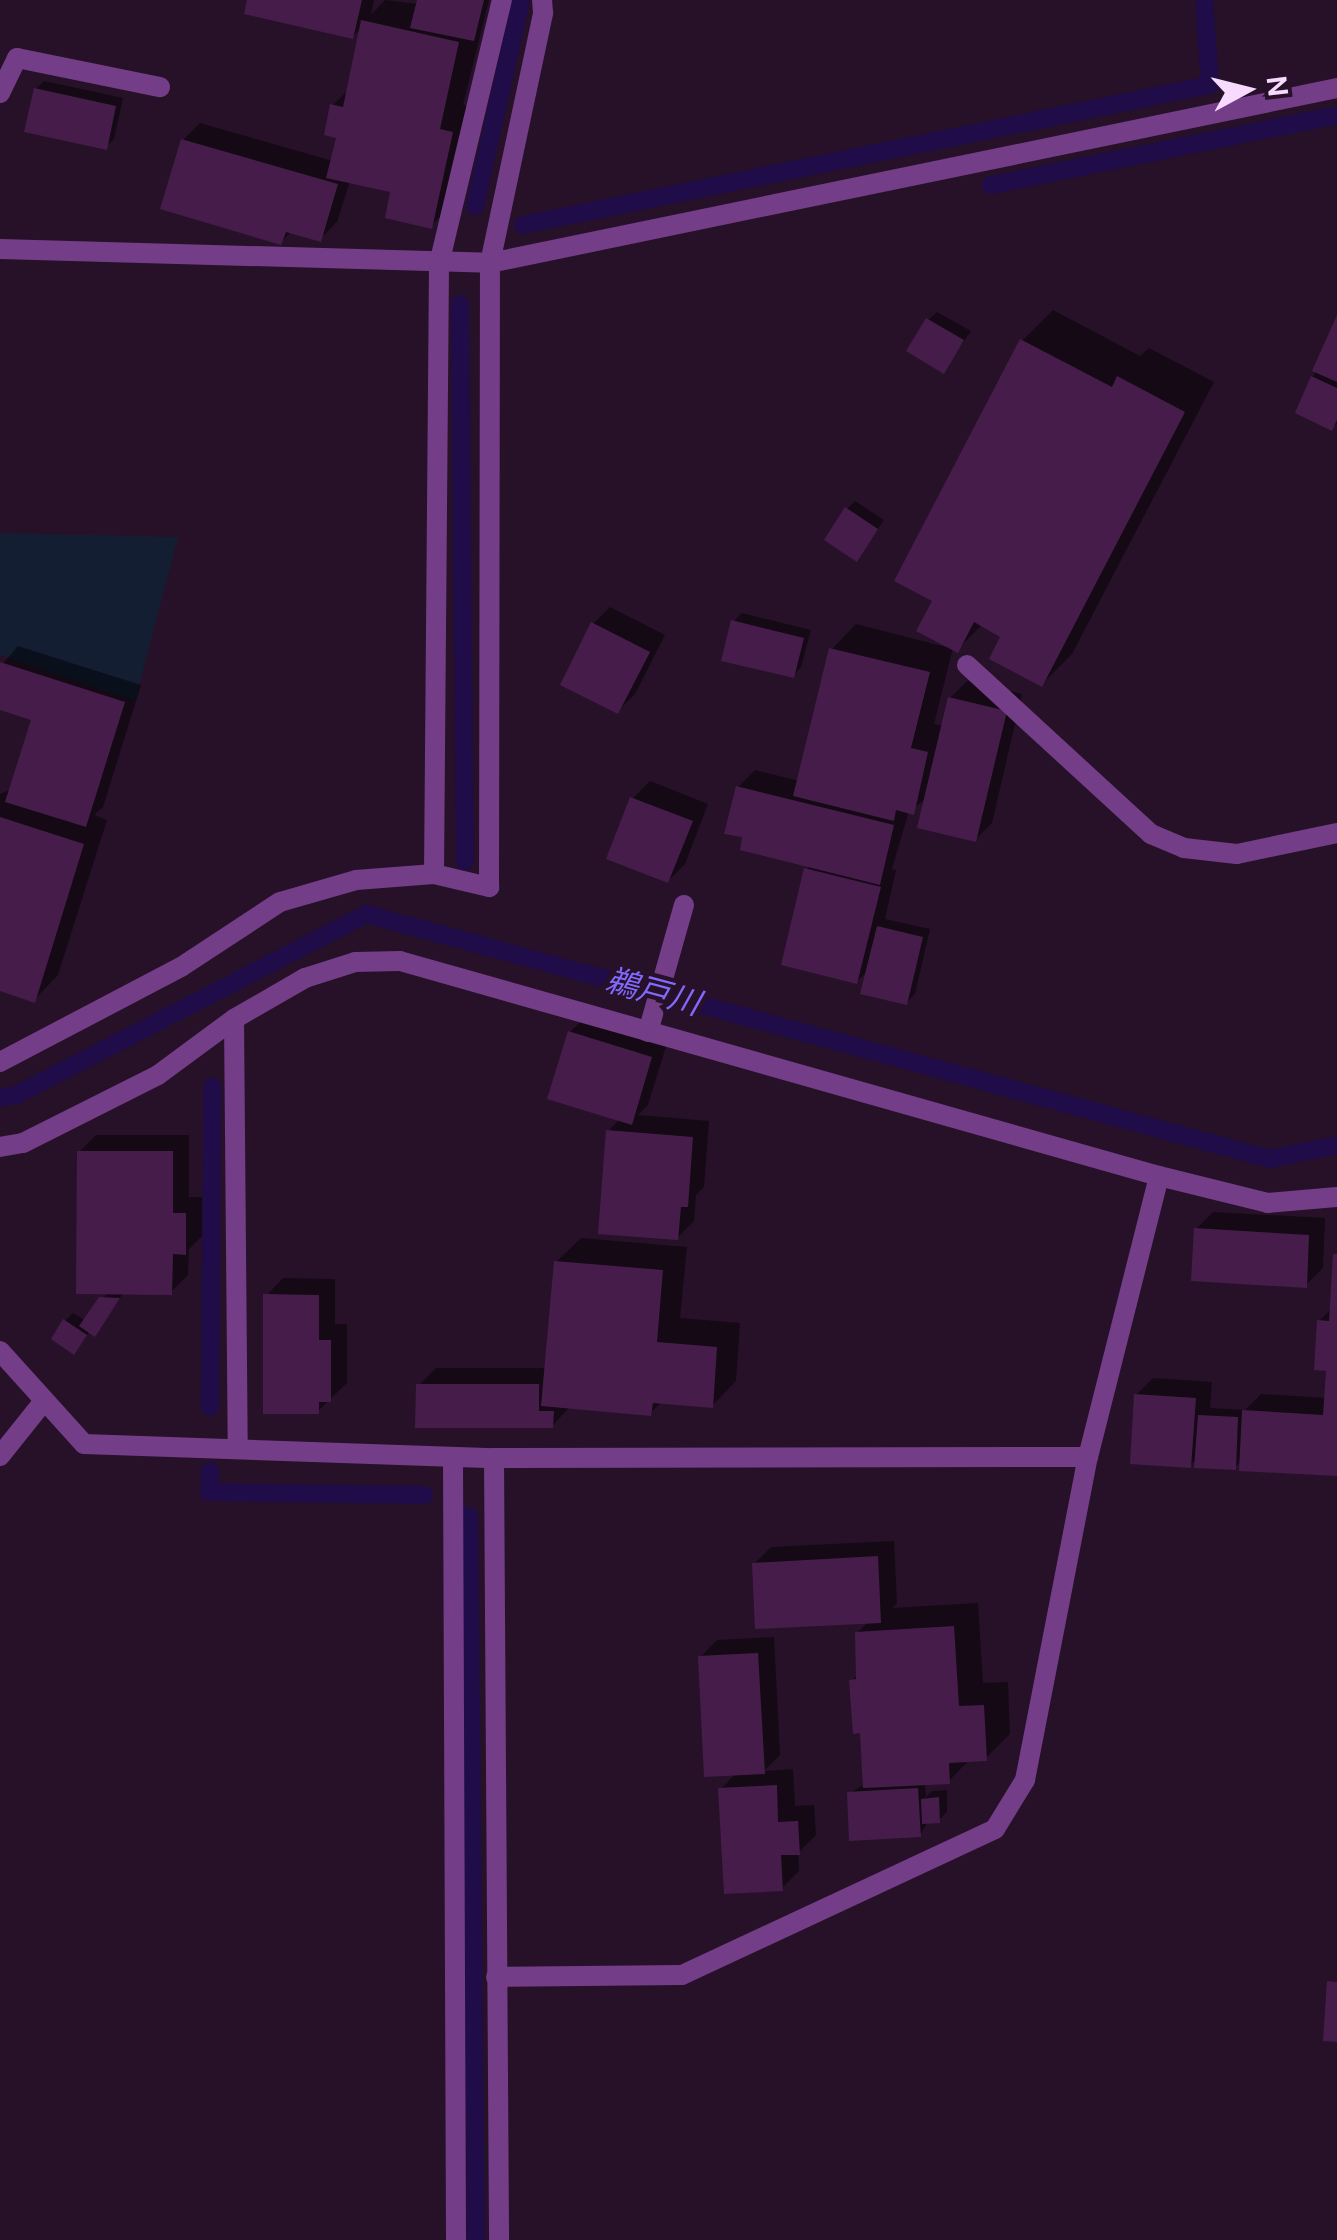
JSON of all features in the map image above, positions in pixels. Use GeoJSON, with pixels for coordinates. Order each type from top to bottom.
{"type":"FeatureCollection","features":[{"type":"Feature","properties":{"kind":"street"},"geometry":{"type":"LineString","coordinates":[[434,874],[440,264],[502,0]]}},
{"type":"Feature","properties":{"kind":"street"},"geometry":{"type":"LineString","coordinates":[[0,1062],[181,967],[280,902],[356,880],[434,874],[489,887],[490,263],[542,0]]}},
{"type":"Feature","properties":{"kind":"street"},"geometry":{"type":"LineString","coordinates":[[0,93],[17,58],[160,87]]}},
{"type":"Feature","properties":{"kind":"street"},"geometry":{"type":"LineString","coordinates":[[0,249],[490,263],[1337,88]]}},
{"type":"Feature","properties":{"kind":"street"},"geometry":{"type":"LineString","coordinates":[[967,665],[1151,834],[1184,848],[1236,854],[1337,833]]}},
{"type":"Feature","properties":{"kind":"street"},"geometry":{"type":"LineString","coordinates":[[651,1022],[684,905]]}},
{"type":"Feature","properties":{"kind":"street"},"geometry":{"type":"LineString","coordinates":[[0,1148],[23,1144],[158,1075],[234,1019],[305,978],[355,962],[400,961],[651,1022],[1158,1176],[1268,1203],[1337,1197]]}},
{"type":"Feature","properties":{"kind":"street"},"geometry":{"type":"LineString","coordinates":[[234,1019],[238,1446]]}},
{"type":"Feature","properties":{"kind":"street"},"geometry":{"type":"LineString","coordinates":[[496,1977],[682,1975],[996,1829],[1024,1780],[1088,1457],[1158,1176]]}},
{"type":"Feature","properties":{"kind":"street"},"geometry":{"type":"LineString","coordinates":[[0,1352],[84,1444],[238,1446],[494,1458],[1088,1457]]}},
{"type":"Feature","properties":{"kind":"street"},"geometry":{"type":"LineString","coordinates":[[0,1456],[44,1400]]}},
{"type":"Feature","properties":{"kind":"street"},"geometry":{"type":"LineString","coordinates":[[453,1457],[456,2240]]}},
{"type":"Feature","properties":{"kind":"street"},"geometry":{"type":"LineString","coordinates":[[494,1458],[500,2240]]}},
{"type":"Feature","properties":{"kind":"shaded area"},"geometry":{"type":"Polygon","coordinates":[[[0,533],[178,537],[135,701],[0,655],[0,533]]]}},
{"type":"Feature","properties":{"kind":"building"},"geometry":{"type":"Polygon","coordinates":[[[247,0],[362,0],[353,39],[244,14],[247,0]]]}},
{"type":"Feature","properties":{"kind":"building"},"geometry":{"type":"Polygon","coordinates":[[[417,0],[484,0],[474,41],[410,28],[417,0]]]}},
{"type":"Feature","properties":{"kind":"building"},"geometry":{"type":"Polygon","coordinates":[[[361,20],[459,42],[440,129],[453,132],[432,229],[385,218],[390,192],[326,178],[336,138],[324,135],[330,104],[343,107],[361,20]]]}},
{"type":"Feature","properties":{"kind":"building"},"geometry":{"type":"Polygon","coordinates":[[[34,88],[116,106],[107,150],[24,132],[34,88]]]}},
{"type":"Feature","properties":{"kind":"building"},"geometry":{"type":"Polygon","coordinates":[[[181,139],[338,184],[321,242],[286,232],[281,245],[160,209],[181,139]]]}},
{"type":"Feature","properties":{"kind":"building"},"geometry":{"type":"Polygon","coordinates":[[[1337,315],[1337,382],[1312,371],[1337,315]]]}},
{"type":"Feature","properties":{"kind":"building"},"geometry":{"type":"Polygon","coordinates":[[[926,318],[964,340],[944,374],[906,351],[926,318]]]}},
{"type":"Feature","properties":{"kind":"building"},"geometry":{"type":"Polygon","coordinates":[[[1020,339],[1112,387],[1117,376],[1185,412],[1042,687],[989,659],[1000,637],[974,622],[958,653],[916,631],[932,601],[894,581],[1020,339]]]}},
{"type":"Feature","properties":{"kind":"building"},"geometry":{"type":"Polygon","coordinates":[[[1311,376],[1337,388],[1337,420],[1332,431],[1295,413],[1311,376]]]}},
{"type":"Feature","properties":{"kind":"building"},"geometry":{"type":"Polygon","coordinates":[[[845,507],[878,529],[857,562],[824,540],[845,507]]]}},
{"type":"Feature","properties":{"kind":"building"},"geometry":{"type":"Polygon","coordinates":[[[731,620],[804,638],[794,678],[721,661],[731,620]]]}},
{"type":"Feature","properties":{"kind":"building"},"geometry":{"type":"Polygon","coordinates":[[[591,622],[650,652],[618,714],[560,685],[591,622]]]}},
{"type":"Feature","properties":{"kind":"building"},"geometry":{"type":"Polygon","coordinates":[[[829,648],[930,672],[911,748],[928,752],[914,815],[896,810],[894,821],[793,796],[829,648]]]}},
{"type":"Feature","properties":{"kind":"building"},"geometry":{"type":"Polygon","coordinates":[[[0,662],[125,702],[86,827],[5,802],[31,720],[0,710],[0,662]]]}},
{"type":"Feature","properties":{"kind":"building"},"geometry":{"type":"Polygon","coordinates":[[[948,697],[1007,711],[976,842],[917,828],[948,697]]]}},
{"type":"Feature","properties":{"kind":"building"},"geometry":{"type":"Polygon","coordinates":[[[736,786],[894,825],[880,885],[740,850],[742,837],[724,834],[736,786]]]}},
{"type":"Feature","properties":{"kind":"building"},"geometry":{"type":"Polygon","coordinates":[[[630,797],[693,821],[668,883],[606,859],[630,797]]]}},
{"type":"Feature","properties":{"kind":"building"},"geometry":{"type":"Polygon","coordinates":[[[0,817],[84,844],[35,1003],[0,991],[0,817]]]}},
{"type":"Feature","properties":{"kind":"building"},"geometry":{"type":"Polygon","coordinates":[[[804,868],[881,887],[857,984],[781,965],[804,868]]]}},
{"type":"Feature","properties":{"kind":"building"},"geometry":{"type":"Polygon","coordinates":[[[877,926],[923,937],[907,1005],[860,994],[877,926]]]}},
{"type":"Feature","properties":{"kind":"building"},"geometry":{"type":"Polygon","coordinates":[[[568,1031],[652,1057],[632,1125],[547,1099],[568,1031]]]}},
{"type":"Feature","properties":{"kind":"building"},"geometry":{"type":"Polygon","coordinates":[[[606,1130],[693,1137],[688,1207],[681,1207],[678,1240],[598,1234],[606,1130]]]}},
{"type":"Feature","properties":{"kind":"building"},"geometry":{"type":"Polygon","coordinates":[[[77,1151],[173,1151],[173,1213],[186,1213],[186,1255],[173,1254],[172,1295],[76,1294],[77,1151]]]}},
{"type":"Feature","properties":{"kind":"building"},"geometry":{"type":"Polygon","coordinates":[[[1194,1228],[1309,1235],[1307,1288],[1191,1281],[1194,1228]]]}},
{"type":"Feature","properties":{"kind":"building"},"geometry":{"type":"Polygon","coordinates":[[[1333,1254],[1337,1254],[1337,1476],[1239,1471],[1242,1410],[1323,1415],[1326,1371],[1314,1370],[1317,1320],[1329,1321],[1333,1254]]]}},
{"type":"Feature","properties":{"kind":"building"},"geometry":{"type":"Polygon","coordinates":[[[554,1261],[663,1270],[657,1342],[717,1347],[713,1408],[653,1403],[651,1416],[541,1406],[554,1261]]]}},
{"type":"Feature","properties":{"kind":"building"},"geometry":{"type":"Polygon","coordinates":[[[263,1294],[319,1295],[319,1340],[331,1340],[331,1402],[319,1402],[319,1414],[263,1414],[263,1294]]]}},
{"type":"Feature","properties":{"kind":"building"},"geometry":{"type":"Polygon","coordinates":[[[99,1297],[120,1298],[95,1337],[79,1326],[99,1297]]]}},
{"type":"Feature","properties":{"kind":"building"},"geometry":{"type":"Polygon","coordinates":[[[63,1319],[87,1335],[74,1355],[51,1339],[63,1319]]]}},
{"type":"Feature","properties":{"kind":"building"},"geometry":{"type":"Polygon","coordinates":[[[416,1384],[539,1384],[539,1411],[554,1411],[553,1428],[415,1428],[416,1384]]]}},
{"type":"Feature","properties":{"kind":"building"},"geometry":{"type":"Polygon","coordinates":[[[1134,1394],[1196,1398],[1191,1468],[1130,1464],[1134,1394]]]}},
{"type":"Feature","properties":{"kind":"building"},"geometry":{"type":"Polygon","coordinates":[[[1198,1415],[1238,1417],[1236,1470],[1194,1468],[1198,1415]]]}},
{"type":"Feature","properties":{"kind":"building"},"geometry":{"type":"Polygon","coordinates":[[[878,1556],[881,1623],[755,1629],[752,1563],[878,1556]]]}},
{"type":"Feature","properties":{"kind":"building"},"geometry":{"type":"Polygon","coordinates":[[[954,1626],[959,1706],[984,1705],[987,1761],[949,1763],[950,1784],[863,1788],[860,1733],[853,1734],[849,1680],[856,1679],[855,1632],[954,1626]]]}},
{"type":"Feature","properties":{"kind":"building"},"geometry":{"type":"Polygon","coordinates":[[[758,1653],[765,1774],[704,1777],[698,1656],[758,1653]]]}},
{"type":"Feature","properties":{"kind":"building"},"geometry":{"type":"Polygon","coordinates":[[[777,1785],[778,1822],[798,1821],[800,1855],[781,1855],[783,1891],[724,1894],[718,1788],[777,1785]]]}},
{"type":"Feature","properties":{"kind":"building"},"geometry":{"type":"Polygon","coordinates":[[[918,1788],[921,1837],[849,1841],[847,1792],[918,1788]]]}},
{"type":"Feature","properties":{"kind":"building"},"geometry":{"type":"Polygon","coordinates":[[[939,1797],[940,1823],[922,1824],[921,1799],[939,1797]]]}},
{"type":"Feature","properties":{"kind":"building"},"geometry":{"type":"Polygon","coordinates":[[[1327,1981],[1337,1982],[1337,2042],[1323,2041],[1327,1981]]]}},
{"type":"Feature","properties":{"kind":"waterway"},"geometry":{"type":"LineString","coordinates":[[475,206],[521,0]]}},
{"type":"Feature","properties":{"kind":"waterway"},"geometry":{"type":"LineString","coordinates":[[523,225],[1210,85],[1204,0]]}},
{"type":"Feature","properties":{"kind":"waterway"},"geometry":{"type":"LineString","coordinates":[[991,185],[1337,115]]}},
{"type":"Feature","properties":{"kind":"waterway"},"geometry":{"type":"LineString","coordinates":[[460,304],[465,861]]}},
{"type":"Feature","properties":{"kind":"waterway","name":"鵜戸川"},"geometry":{"type":"LineString","coordinates":[[0,1098],[16,1095],[366,914],[1270,1159],[1337,1145]]}},
{"type":"Feature","properties":{"kind":"waterway"},"geometry":{"type":"LineString","coordinates":[[210,1407],[212,1087]]}},
{"type":"Feature","properties":{"kind":"waterway"},"geometry":{"type":"LineString","coordinates":[[210,1471],[209,1492],[424,1495]]}},
{"type":"Feature","properties":{"kind":"waterway"},"geometry":{"type":"LineString","coordinates":[[469,1516],[476,2240]]}}]}
